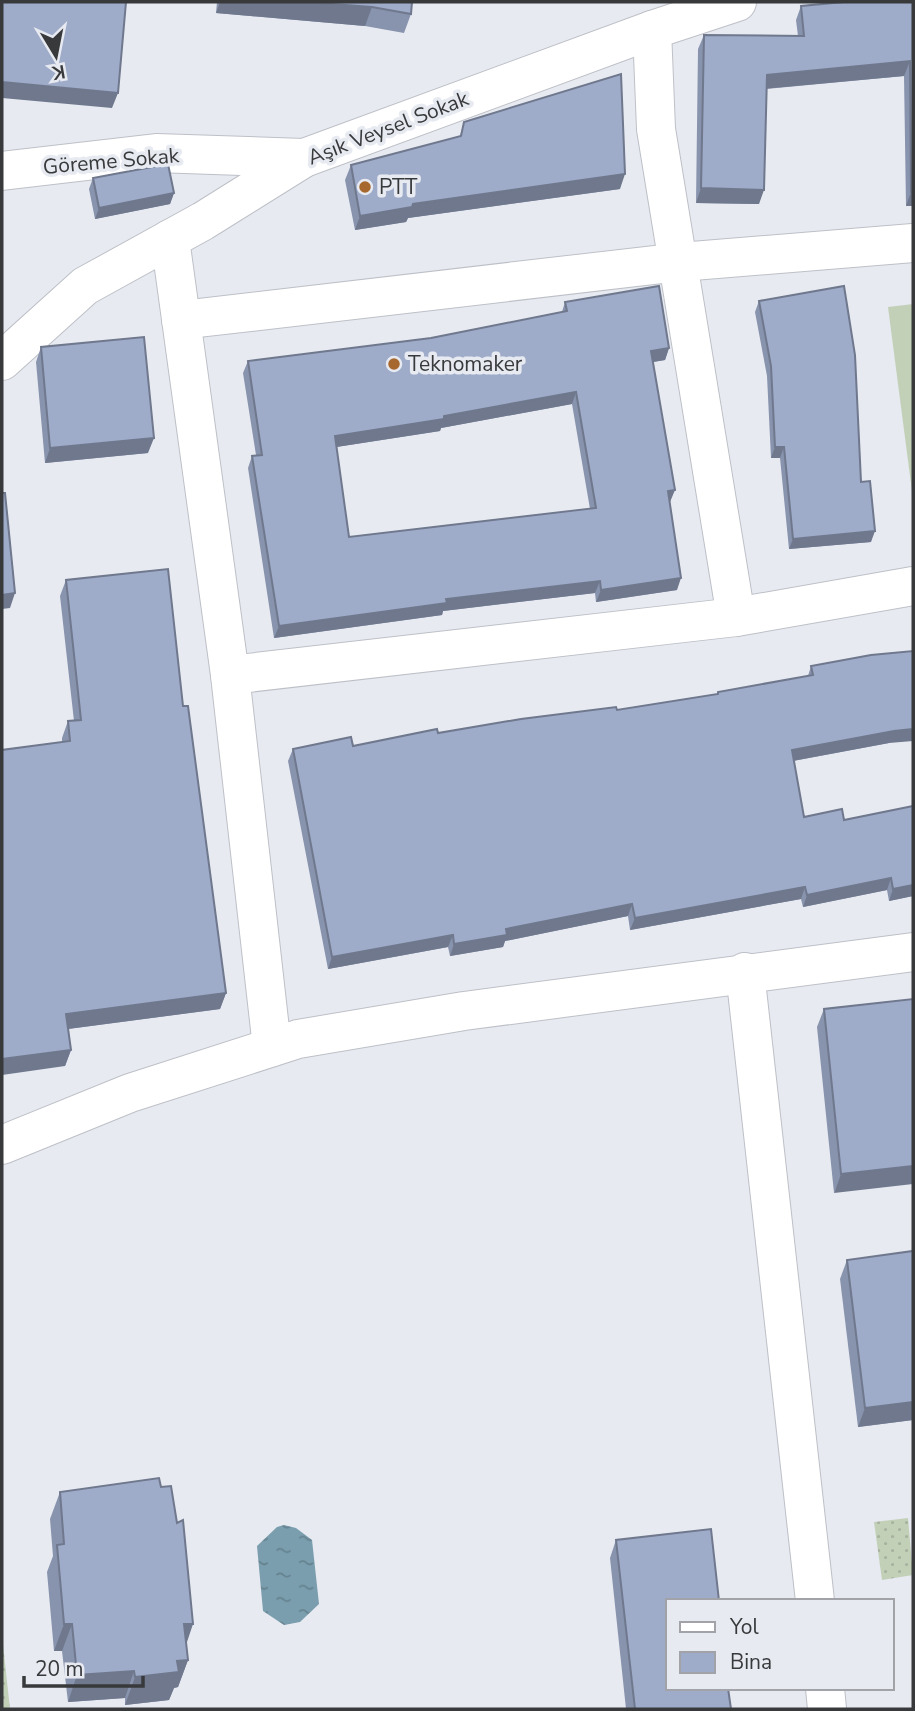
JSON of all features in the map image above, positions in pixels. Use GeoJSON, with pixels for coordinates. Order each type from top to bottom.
{"type":"FeatureCollection","features":[{"type":"Feature","properties":{"kind":"street","name":"Aşık Veysel Sokak"},"geometry":{"type":"LineString","coordinates":[[2,361],[85,286],[170,239],[304,158],[731,3]]}},
{"type":"Feature","properties":{"kind":"street"},"geometry":{"type":"LineString","coordinates":[[652,30],[656,129],[680,262],[736,617]]}},
{"type":"Feature","properties":{"kind":"street","name":"Göreme Sokak"},"geometry":{"type":"LineString","coordinates":[[2,171],[156,153],[304,158]]}},
{"type":"Feature","properties":{"kind":"street"},"geometry":{"type":"LineString","coordinates":[[170,239],[230,675],[272,1047]]}},
{"type":"Feature","properties":{"kind":"street"},"geometry":{"type":"LineString","coordinates":[[181,320],[680,262],[913,243]]}},
{"type":"Feature","properties":{"kind":"street"},"geometry":{"type":"LineString","coordinates":[[230,675],[736,617],[913,586]]}},
{"type":"Feature","properties":{"kind":"street"},"geometry":{"type":"LineString","coordinates":[[2,1146],[130,1093],[298,1039],[464,1011],[913,952]]}},
{"type":"Feature","properties":{"kind":"street"},"geometry":{"type":"LineString","coordinates":[[745,972],[815,1599]]}},
{"type":"Feature","properties":{"kind":"street"},"geometry":{"type":"LineString","coordinates":[[825,1690],[827,1709]]}},
{"type":"Feature","properties":{"kind":"green space"},"geometry":{"type":"Polygon","coordinates":[[[913,304],[913,499],[888,307],[913,304]]]}},
{"type":"Feature","properties":{"kind":"green space"},"geometry":{"type":"Polygon","coordinates":[[[908,1518],[913,1575],[882,1580],[874,1522],[908,1518]]]}},
{"type":"Feature","properties":{"kind":"green space"},"geometry":{"type":"Polygon","coordinates":[[[2,1635],[10,1709],[2,1709],[2,1635]]]}},
{"type":"Feature","properties":{"kind":"water"},"geometry":{"type":"Polygon","coordinates":[[[284,1525],[296,1528],[312,1540],[319,1604],[300,1622],[284,1625],[263,1611],[257,1546],[277,1527],[284,1525]]]}},
{"type":"Feature","properties":{"kind":"building"},"geometry":{"type":"Polygon","coordinates":[[[2,2],[126,2],[118,93],[2,82],[2,2]]]}},
{"type":"Feature","properties":{"kind":"building"},"geometry":{"type":"Polygon","coordinates":[[[307,2],[412,2],[411,14],[372,7],[307,2]]]}},
{"type":"Feature","properties":{"kind":"building"},"geometry":{"type":"Polygon","coordinates":[[[844,2],[913,2],[913,192],[910,61],[767,75],[764,190],[701,188],[704,35],[804,36],[801,6],[844,2]]]}},
{"type":"Feature","properties":{"kind":"building"},"geometry":{"type":"Polygon","coordinates":[[[621,74],[625,174],[413,204],[412,207],[360,216],[351,165],[461,136],[464,122],[621,74]]]}},
{"type":"Feature","properties":{"kind":"building"},"geometry":{"type":"Polygon","coordinates":[[[168,164],[174,193],[99,208],[93,178],[168,164]]]}},
{"type":"Feature","properties":{"kind":"building"},"geometry":{"type":"Polygon","coordinates":[[[659,286],[669,348],[651,351],[675,490],[668,491],[681,578],[601,590],[600,581],[446,599],[447,603],[279,626],[252,456],[262,455],[248,361],[431,338],[567,311],[565,302],[659,286]],[[576,392],[444,416],[444,419],[335,436],[349,537],[596,508],[576,392]]]}},
{"type":"Feature","properties":{"kind":"building"},"geometry":{"type":"Polygon","coordinates":[[[844,286],[855,355],[861,482],[870,481],[875,531],[793,539],[784,447],[775,447],[771,366],[759,301],[844,286]]]}},
{"type":"Feature","properties":{"kind":"building"},"geometry":{"type":"Polygon","coordinates":[[[144,337],[154,438],[50,448],[41,347],[144,337]]]}},
{"type":"Feature","properties":{"kind":"building"},"geometry":{"type":"Polygon","coordinates":[[[2,493],[5,493],[15,593],[2,595],[2,493]]]}},
{"type":"Feature","properties":{"kind":"building"},"geometry":{"type":"Polygon","coordinates":[[[168,569],[183,706],[188,706],[226,993],[66,1014],[71,1050],[2,1059],[2,750],[70,741],[68,721],[81,720],[66,580],[168,569]]]}},
{"type":"Feature","properties":{"kind":"building"},"geometry":{"type":"Polygon","coordinates":[[[913,651],[913,729],[792,750],[804,817],[842,809],[844,820],[913,806],[913,885],[893,889],[891,878],[807,895],[805,887],[635,918],[632,904],[506,929],[507,935],[454,944],[453,935],[332,957],[293,749],[351,737],[353,746],[437,729],[438,733],[521,719],[616,707],[617,710],[813,675],[811,666],[871,655],[913,651]]]}},
{"type":"Feature","properties":{"kind":"building"},"geometry":{"type":"Polygon","coordinates":[[[913,999],[913,1166],[841,1174],[824,1009],[913,999]]]}},
{"type":"Feature","properties":{"kind":"building"},"geometry":{"type":"Polygon","coordinates":[[[913,1251],[913,1402],[865,1408],[847,1260],[913,1251]]]}},
{"type":"Feature","properties":{"kind":"building"},"geometry":{"type":"Polygon","coordinates":[[[159,1478],[161,1487],[171,1486],[177,1523],[183,1520],[193,1624],[184,1624],[188,1660],[177,1661],[179,1672],[135,1677],[134,1671],[77,1675],[72,1624],[64,1624],[57,1545],[64,1544],[60,1492],[159,1478]]]}},
{"type":"Feature","properties":{"kind":"building"},"geometry":{"type":"Polygon","coordinates":[[[711,1529],[719,1599],[666,1599],[666,1690],[728,1690],[731,1709],[635,1709],[616,1540],[711,1529]]]}},
{"type":"Feature","properties":{"kind":"place","name":"PTT"},"geometry":{"type":"Point","coordinates":[365,187]}},
{"type":"Feature","properties":{"kind":"place","name":"Teknomaker"},"geometry":{"type":"Point","coordinates":[394,364]}}]}
